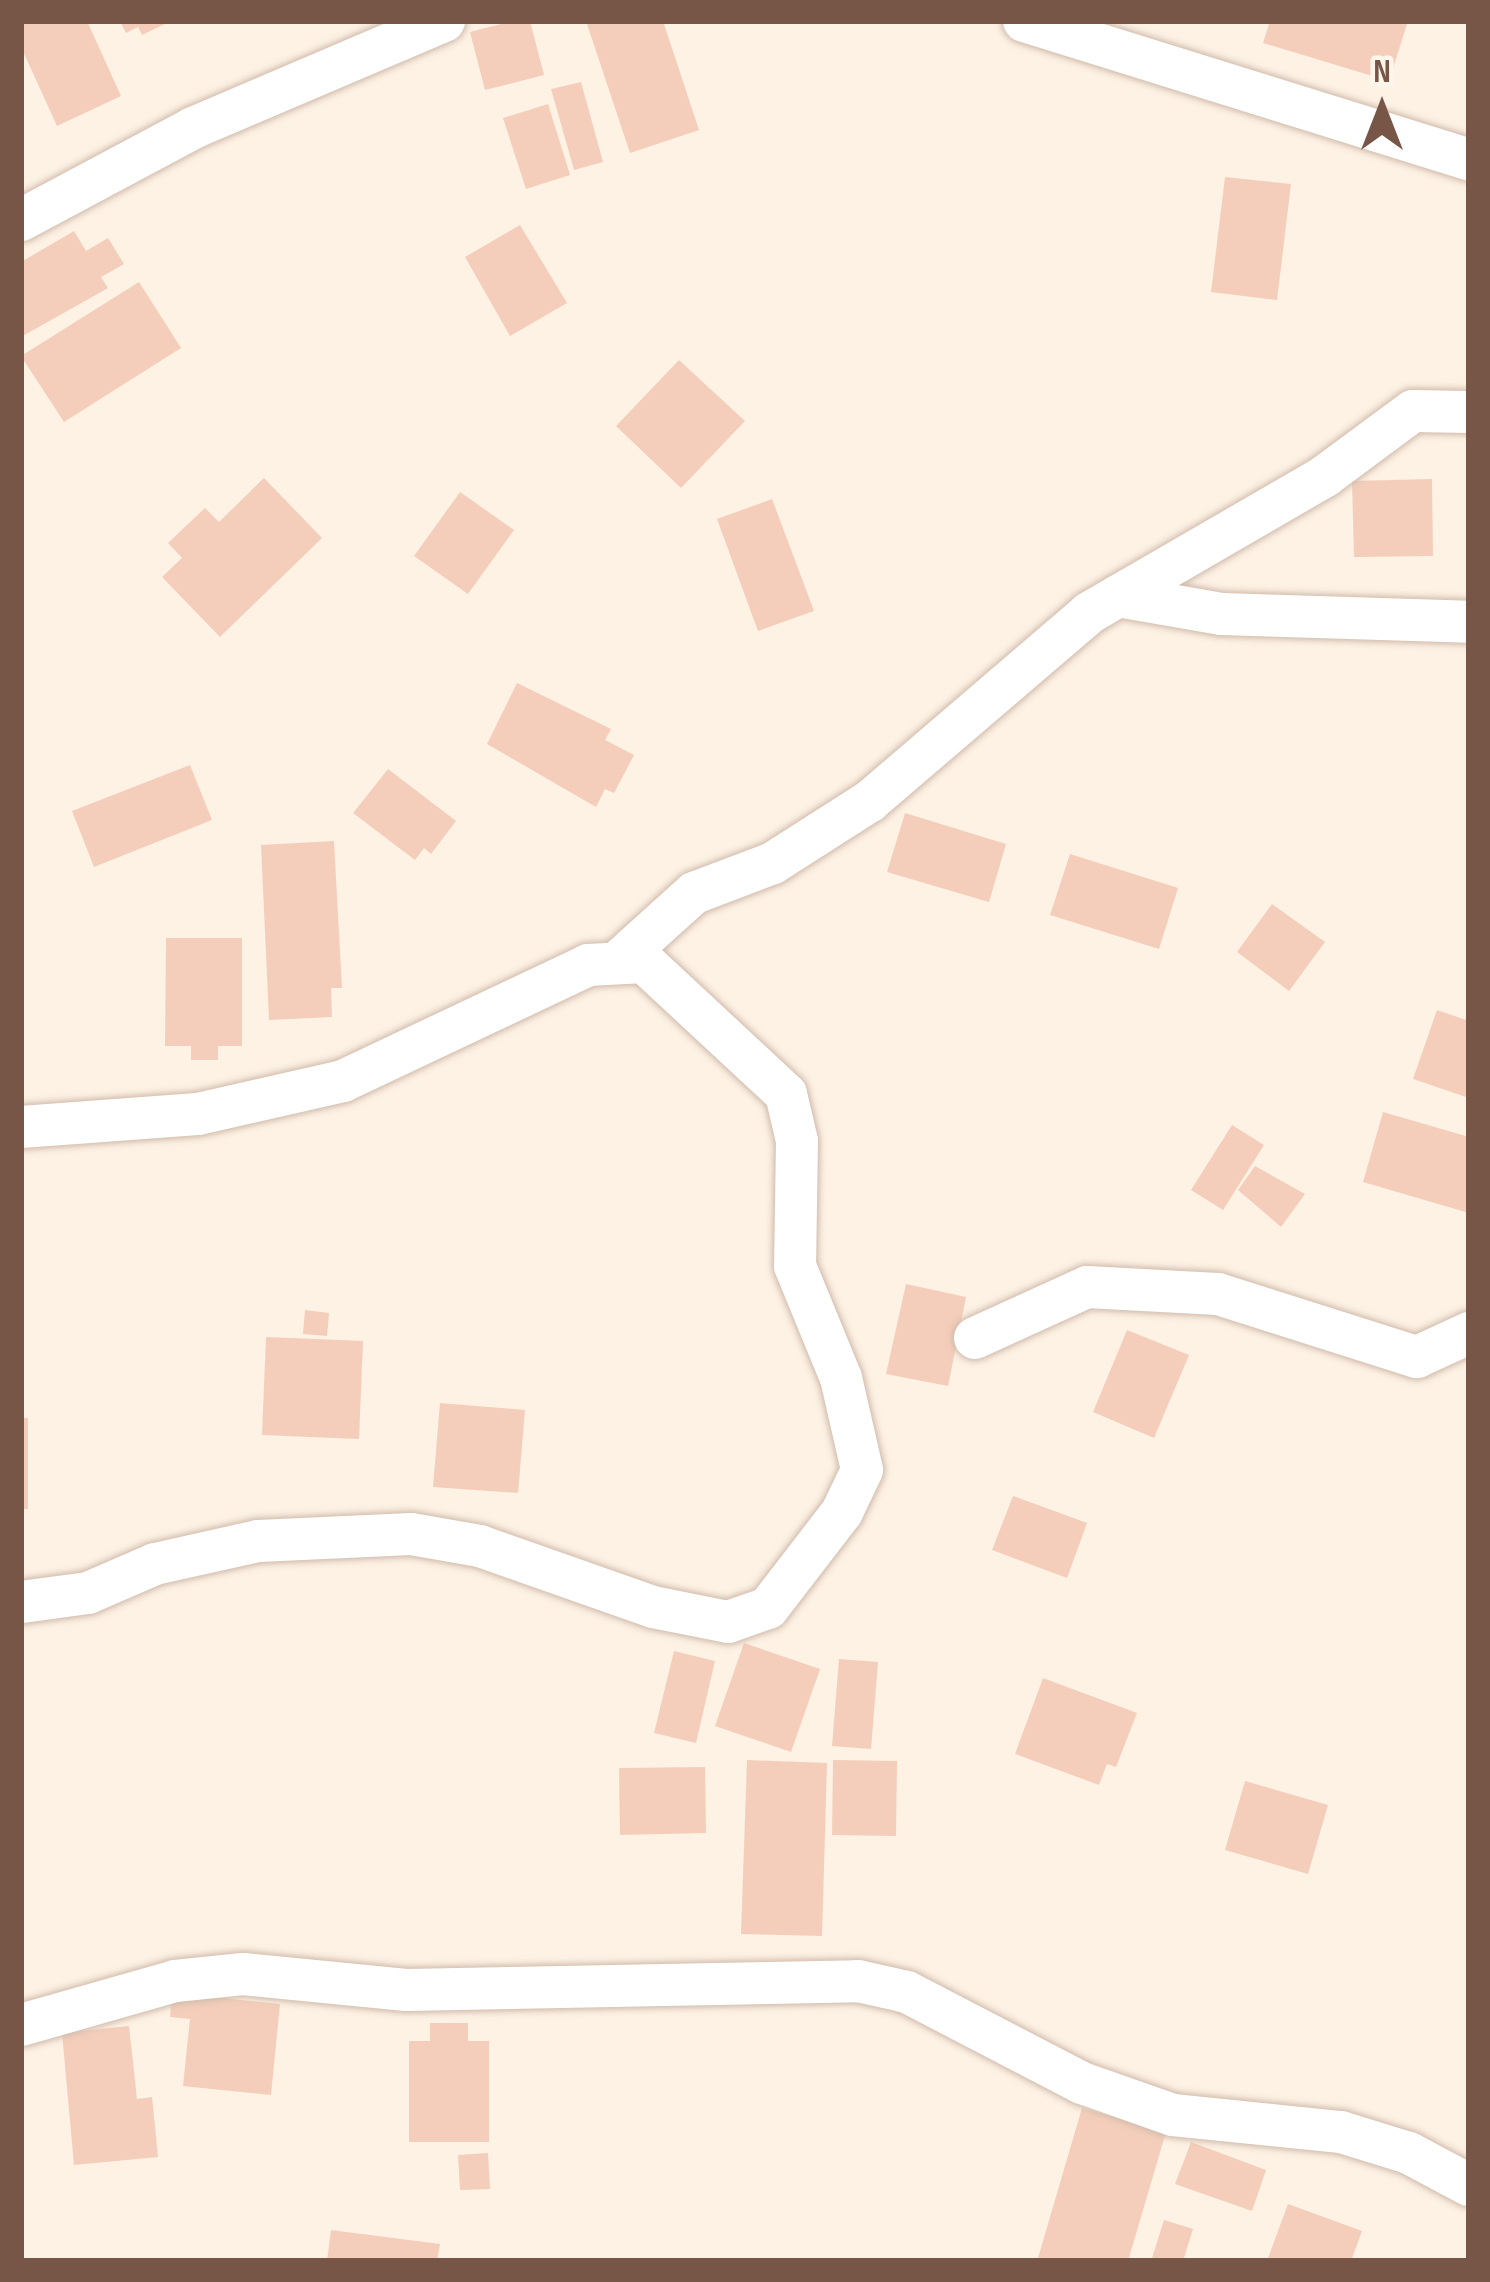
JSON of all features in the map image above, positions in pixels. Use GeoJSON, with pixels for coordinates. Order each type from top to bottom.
{"type":"FeatureCollection","features":[{"type":"Feature","properties":{"kind":"street"},"geometry":{"type":"LineString","coordinates":[[21,220],[193,128],[444,21]]}},
{"type":"Feature","properties":{"kind":"street"},"geometry":{"type":"LineString","coordinates":[[1024,21],[1469,160]]}},
{"type":"Feature","properties":{"kind":"street"},"geometry":{"type":"LineString","coordinates":[[622,958],[694,893],[773,863],[870,801],[1118,596],[1325,476],[1413,411],[1469,412]]}},
{"type":"Feature","properties":{"kind":"street"},"geometry":{"type":"LineString","coordinates":[[1118,596],[1221,614],[1469,622]]}},
{"type":"Feature","properties":{"kind":"street"},"geometry":{"type":"LineString","coordinates":[[21,1127],[198,1114],[343,1081],[588,965],[622,958],[662,971],[775,1080],[796,1116],[796,1266],[841,1378],[862,1470],[842,1512],[768,1608],[710,1621],[480,1546],[357,1534],[197,1552],[88,1593],[21,1602]]}},
{"type":"Feature","properties":{"kind":"street"},"geometry":{"type":"LineString","coordinates":[[975,1338],[1088,1286],[1218,1294],[1417,1357],[1469,1333]]}},
{"type":"Feature","properties":{"kind":"street"},"geometry":{"type":"LineString","coordinates":[[21,2024],[175,1981],[243,1974],[406,1990],[858,1981],[907,1992],[1082,2083],[1173,2115],[1341,2132],[1409,2153],[1469,2185]]}},
{"type":"Feature","properties":{"kind":"building"},"geometry":{"type":"Polygon","coordinates":[[[21,21],[87,21],[121,96],[57,126],[21,47],[21,21]]]}},
{"type":"Feature","properties":{"kind":"building"},"geometry":{"type":"Polygon","coordinates":[[[120,21],[171,21],[142,35],[138,27],[126,33],[120,21]]]}},
{"type":"Feature","properties":{"kind":"building"},"geometry":{"type":"Polygon","coordinates":[[[530,21],[544,75],[485,90],[470,32],[530,21]]]}},
{"type":"Feature","properties":{"kind":"building"},"geometry":{"type":"Polygon","coordinates":[[[586,21],[663,21],[699,130],[630,153],[586,21]]]}},
{"type":"Feature","properties":{"kind":"building"},"geometry":{"type":"Polygon","coordinates":[[[1270,21],[1408,21],[1389,81],[1263,43],[1270,21]]]}},
{"type":"Feature","properties":{"kind":"building"},"geometry":{"type":"Polygon","coordinates":[[[581,82],[603,162],[574,170],[551,89],[581,82]]]}},
{"type":"Feature","properties":{"kind":"building"},"geometry":{"type":"Polygon","coordinates":[[[548,104],[570,175],[526,189],[503,118],[548,104]]]}},
{"type":"Feature","properties":{"kind":"building"},"geometry":{"type":"Polygon","coordinates":[[[1225,177],[1291,184],[1277,300],[1211,292],[1225,177]]]}},
{"type":"Feature","properties":{"kind":"building"},"geometry":{"type":"Polygon","coordinates":[[[520,225],[567,303],[510,336],[465,257],[520,225]]]}},
{"type":"Feature","properties":{"kind":"building"},"geometry":{"type":"Polygon","coordinates":[[[74,231],[86,251],[108,238],[124,264],[101,277],[108,288],[21,337],[21,262],[74,231]]]}},
{"type":"Feature","properties":{"kind":"building"},"geometry":{"type":"Polygon","coordinates":[[[139,282],[181,348],[64,422],[21,356],[139,282]]]}},
{"type":"Feature","properties":{"kind":"building"},"geometry":{"type":"Polygon","coordinates":[[[679,360],[745,421],[681,488],[616,426],[679,360]]]}},
{"type":"Feature","properties":{"kind":"building"},"geometry":{"type":"Polygon","coordinates":[[[264,478],[322,538],[220,637],[162,577],[182,558],[168,543],[205,508],[219,522],[264,478]]]}},
{"type":"Feature","properties":{"kind":"building"},"geometry":{"type":"Polygon","coordinates":[[[1432,479],[1433,556],[1354,557],[1352,481],[1432,479]]]}},
{"type":"Feature","properties":{"kind":"building"},"geometry":{"type":"Polygon","coordinates":[[[460,492],[514,530],[468,594],[414,556],[460,492]]]}},
{"type":"Feature","properties":{"kind":"building"},"geometry":{"type":"Polygon","coordinates":[[[772,499],[814,611],[758,631],[717,519],[772,499]]]}},
{"type":"Feature","properties":{"kind":"building"},"geometry":{"type":"Polygon","coordinates":[[[517,683],[611,729],[605,740],[634,755],[614,793],[605,789],[596,807],[487,744],[517,683]]]}},
{"type":"Feature","properties":{"kind":"building"},"geometry":{"type":"Polygon","coordinates":[[[190,765],[212,820],[94,867],[72,811],[190,765]]]}},
{"type":"Feature","properties":{"kind":"building"},"geometry":{"type":"Polygon","coordinates":[[[388,769],[456,821],[431,854],[424,848],[415,860],[353,813],[388,769]]]}},
{"type":"Feature","properties":{"kind":"building"},"geometry":{"type":"Polygon","coordinates":[[[905,813],[1006,844],[989,902],[887,872],[905,813]]]}},
{"type":"Feature","properties":{"kind":"building"},"geometry":{"type":"Polygon","coordinates":[[[334,841],[342,988],[331,988],[332,1017],[269,1020],[261,845],[334,841]]]}},
{"type":"Feature","properties":{"kind":"building"},"geometry":{"type":"Polygon","coordinates":[[[1070,854],[1178,888],[1159,949],[1050,915],[1070,854]]]}},
{"type":"Feature","properties":{"kind":"building"},"geometry":{"type":"Polygon","coordinates":[[[1272,904],[1325,942],[1289,991],[1237,952],[1272,904]]]}},
{"type":"Feature","properties":{"kind":"building"},"geometry":{"type":"Polygon","coordinates":[[[166,938],[242,938],[242,1046],[218,1046],[218,1060],[191,1060],[191,1046],[165,1046],[166,938]]]}},
{"type":"Feature","properties":{"kind":"building"},"geometry":{"type":"Polygon","coordinates":[[[1437,1010],[1469,1021],[1469,1098],[1413,1079],[1437,1010]]]}},
{"type":"Feature","properties":{"kind":"building"},"geometry":{"type":"Polygon","coordinates":[[[1383,1112],[1469,1137],[1469,1213],[1363,1182],[1383,1112]]]}},
{"type":"Feature","properties":{"kind":"building"},"geometry":{"type":"Polygon","coordinates":[[[1232,1125],[1264,1145],[1223,1210],[1191,1190],[1232,1125]]]}},
{"type":"Feature","properties":{"kind":"building"},"geometry":{"type":"Polygon","coordinates":[[[1255,1166],[1305,1194],[1281,1227],[1238,1190],[1255,1166]]]}},
{"type":"Feature","properties":{"kind":"building"},"geometry":{"type":"Polygon","coordinates":[[[906,1284],[966,1297],[948,1386],[886,1374],[906,1284]]]}},
{"type":"Feature","properties":{"kind":"building"},"geometry":{"type":"Polygon","coordinates":[[[305,1310],[329,1313],[327,1336],[303,1334],[305,1310]]]}},
{"type":"Feature","properties":{"kind":"building"},"geometry":{"type":"Polygon","coordinates":[[[1127,1330],[1189,1355],[1154,1438],[1093,1412],[1127,1330]]]}},
{"type":"Feature","properties":{"kind":"building"},"geometry":{"type":"Polygon","coordinates":[[[266,1337],[363,1341],[359,1439],[262,1435],[266,1337]]]}},
{"type":"Feature","properties":{"kind":"building"},"geometry":{"type":"Polygon","coordinates":[[[440,1403],[525,1410],[518,1493],[433,1487],[440,1403]]]}},
{"type":"Feature","properties":{"kind":"building"},"geometry":{"type":"Polygon","coordinates":[[[21,1418],[28,1418],[28,1509],[21,1509],[21,1418]]]}},
{"type":"Feature","properties":{"kind":"building"},"geometry":{"type":"Polygon","coordinates":[[[1013,1496],[1087,1523],[1067,1578],[992,1550],[1013,1496]]]}},
{"type":"Feature","properties":{"kind":"building"},"geometry":{"type":"Polygon","coordinates":[[[744,1643],[820,1669],[791,1752],[715,1726],[744,1643]]]}},
{"type":"Feature","properties":{"kind":"building"},"geometry":{"type":"Polygon","coordinates":[[[674,1651],[715,1661],[696,1743],[654,1733],[674,1651]]]}},
{"type":"Feature","properties":{"kind":"building"},"geometry":{"type":"Polygon","coordinates":[[[839,1659],[878,1662],[871,1749],[832,1746],[839,1659]]]}},
{"type":"Feature","properties":{"kind":"building"},"geometry":{"type":"Polygon","coordinates":[[[1043,1678],[1137,1713],[1116,1767],[1107,1764],[1099,1785],[1015,1754],[1043,1678]]]}},
{"type":"Feature","properties":{"kind":"building"},"geometry":{"type":"Polygon","coordinates":[[[747,1760],[827,1763],[822,1936],[741,1934],[747,1760]]]}},
{"type":"Feature","properties":{"kind":"building"},"geometry":{"type":"Polygon","coordinates":[[[833,1760],[897,1761],[896,1836],[832,1835],[833,1760]]]}},
{"type":"Feature","properties":{"kind":"building"},"geometry":{"type":"Polygon","coordinates":[[[705,1767],[706,1833],[620,1835],[619,1768],[705,1767]]]}},
{"type":"Feature","properties":{"kind":"building"},"geometry":{"type":"Polygon","coordinates":[[[1245,1781],[1328,1805],[1308,1874],[1225,1850],[1245,1781]]]}},
{"type":"Feature","properties":{"kind":"building"},"geometry":{"type":"Polygon","coordinates":[[[172,1993],[280,2004],[271,2095],[183,2086],[190,2019],[170,2017],[172,1993]]]}},
{"type":"Feature","properties":{"kind":"building"},"geometry":{"type":"Polygon","coordinates":[[[430,2023],[468,2023],[468,2041],[489,2041],[489,2142],[409,2142],[409,2041],[430,2041],[430,2023]]]}},
{"type":"Feature","properties":{"kind":"building"},"geometry":{"type":"Polygon","coordinates":[[[129,2026],[137,2099],[152,2097],[158,2157],[74,2165],[62,2033],[129,2026]]]}},
{"type":"Feature","properties":{"kind":"building"},"geometry":{"type":"Polygon","coordinates":[[[1082,2108],[1166,2132],[1128,2261],[1038,2258],[1082,2108]]]}},
{"type":"Feature","properties":{"kind":"building"},"geometry":{"type":"Polygon","coordinates":[[[1191,2142],[1266,2170],[1252,2211],[1175,2184],[1191,2142]]]}},
{"type":"Feature","properties":{"kind":"building"},"geometry":{"type":"Polygon","coordinates":[[[488,2153],[490,2189],[460,2190],[458,2155],[488,2153]]]}},
{"type":"Feature","properties":{"kind":"building"},"geometry":{"type":"Polygon","coordinates":[[[1288,2204],[1362,2231],[1351,2261],[1267,2261],[1288,2204]]]}},
{"type":"Feature","properties":{"kind":"building"},"geometry":{"type":"Polygon","coordinates":[[[1164,2220],[1193,2229],[1183,2261],[1152,2258],[1164,2220]]]}},
{"type":"Feature","properties":{"kind":"building"},"geometry":{"type":"Polygon","coordinates":[[[331,2230],[440,2244],[437,2261],[327,2261],[331,2230]]]}}]}
